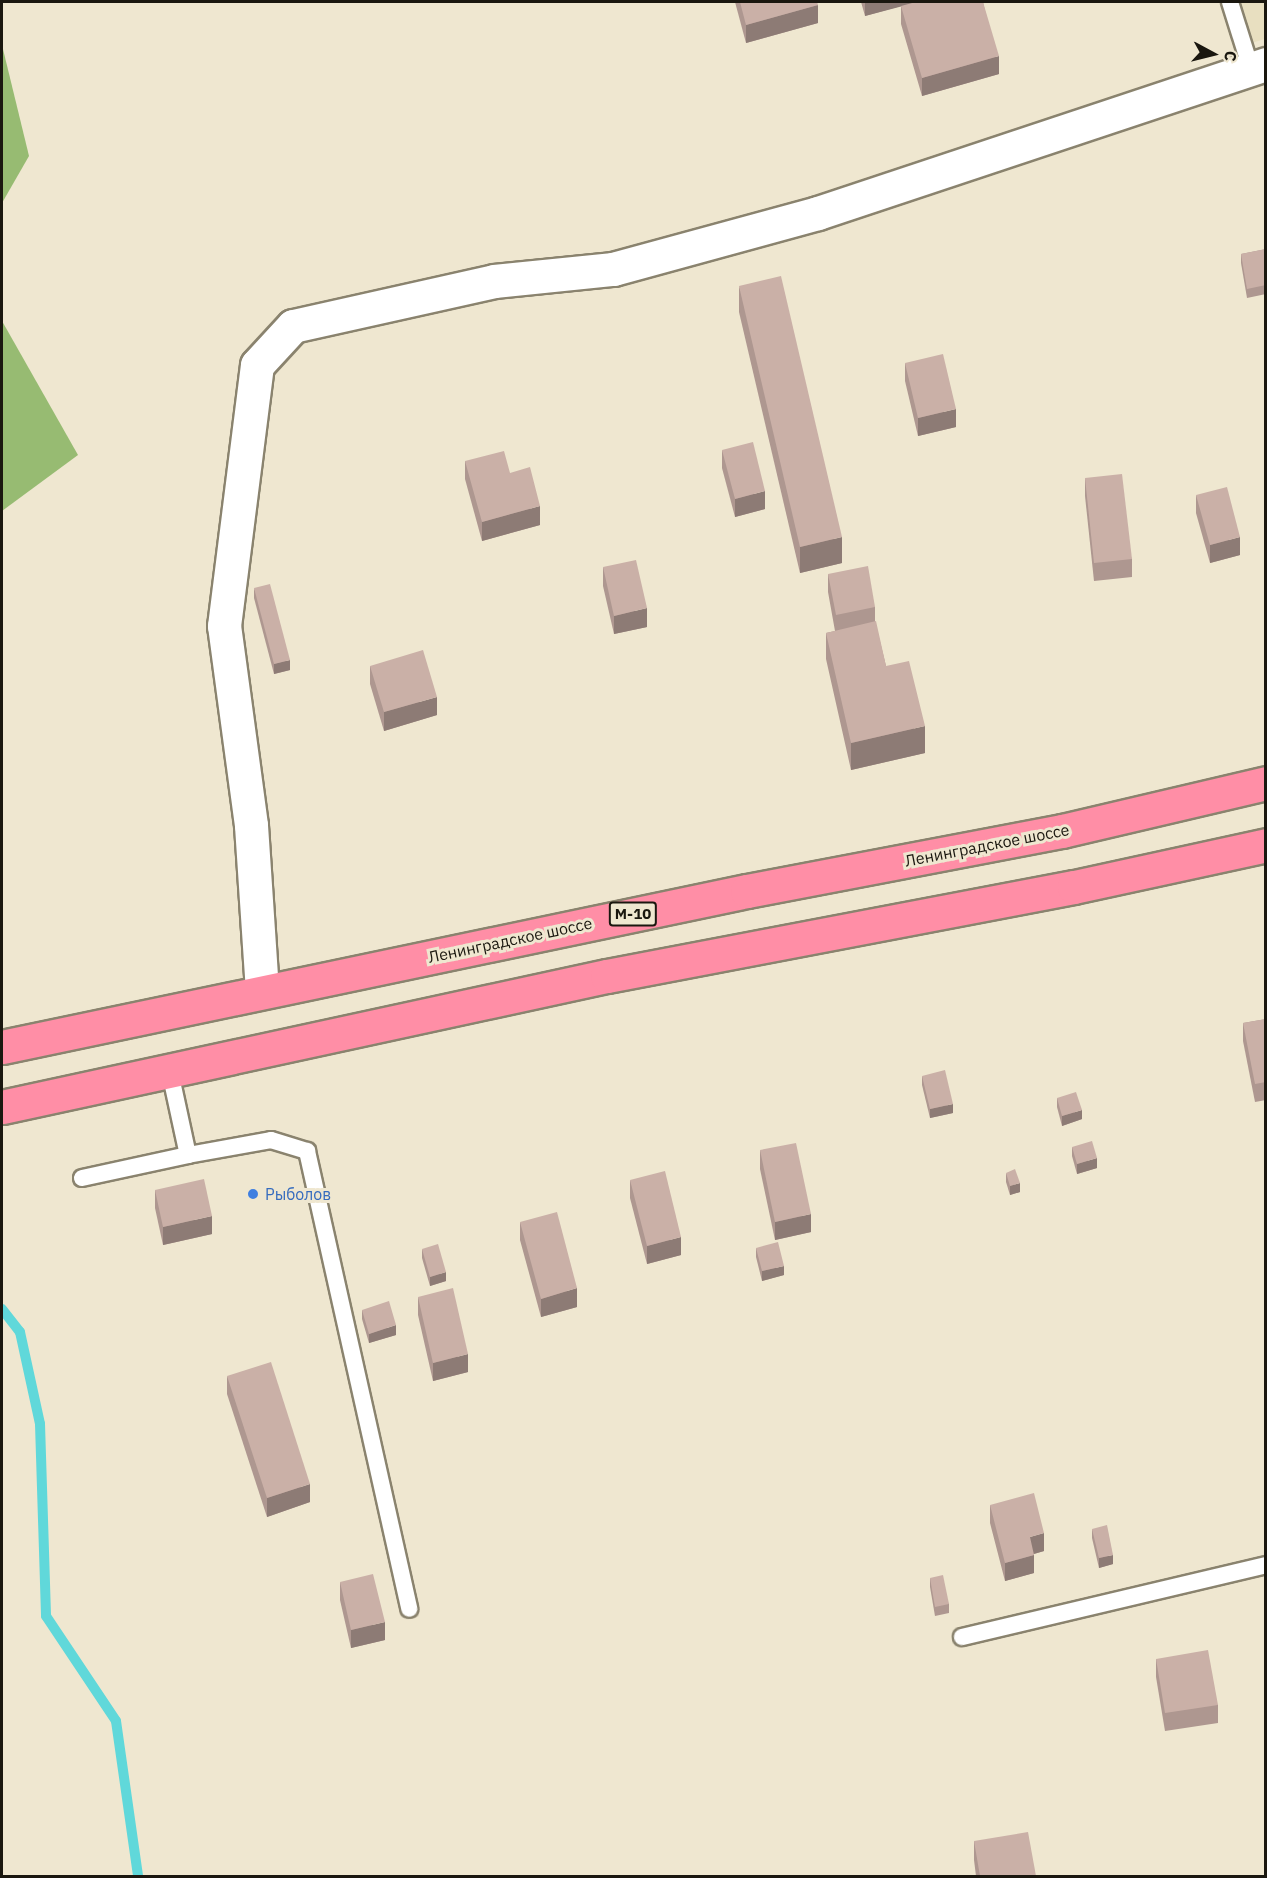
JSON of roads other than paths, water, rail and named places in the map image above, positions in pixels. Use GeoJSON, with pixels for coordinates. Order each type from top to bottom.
{"type":"FeatureCollection","features":[{"type":"Feature","properties":{"kind":"highway","name":"Ленинградское шоссе"},"geometry":{"type":"LineString","coordinates":[[2,1047],[735,893],[1062,831],[1266,783]]}},
{"type":"Feature","properties":{"kind":"highway"},"geometry":{"type":"LineString","coordinates":[[2,1107],[607,976],[1074,887],[1266,845]]}},
{"type":"Feature","properties":{"kind":"street"},"geometry":{"type":"LineString","coordinates":[[262,991],[251,825],[225,626],[257,365],[292,326],[494,281],[624,266],[818,213],[1258,67]]}},
{"type":"Feature","properties":{"kind":"lane"},"geometry":{"type":"LineString","coordinates":[[1230,2],[1258,67]]}},
{"type":"Feature","properties":{"kind":"lane"},"geometry":{"type":"LineString","coordinates":[[170,1072],[188,1155]]}},
{"type":"Feature","properties":{"kind":"lane"},"geometry":{"type":"LineString","coordinates":[[82,1178],[271,1140],[307,1151],[409,1609]]}},
{"type":"Feature","properties":{"kind":"lane"},"geometry":{"type":"LineString","coordinates":[[962,1637],[1266,1565]]}},
{"type":"Feature","properties":{"kind":"waterway"},"geometry":{"type":"LineString","coordinates":[[2,1309],[20,1332],[40,1424],[46,1616],[116,1721],[138,1876]]}},
{"type":"Feature","properties":{"kind":"place","name":"Рыболов"},"geometry":{"type":"Point","coordinates":[253,1194]}}]}
